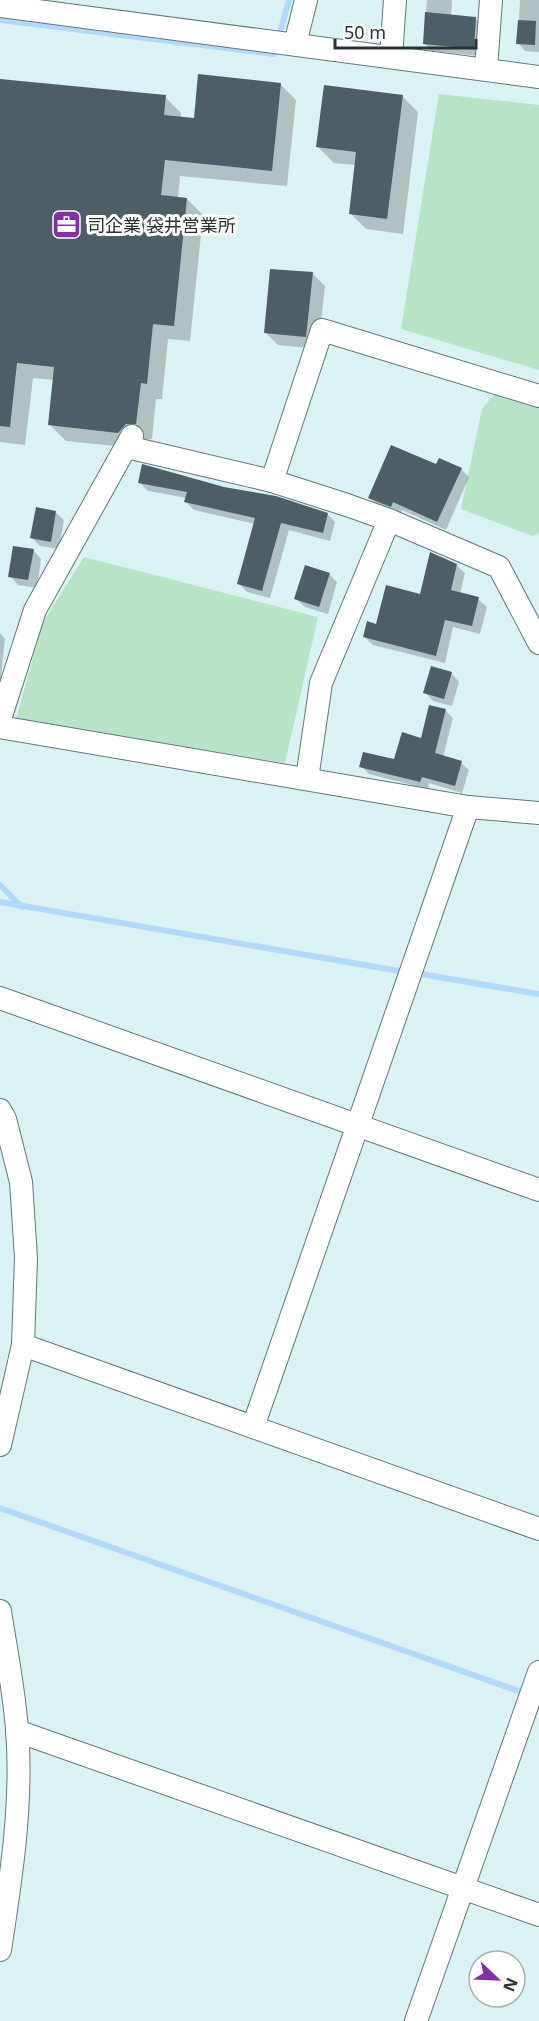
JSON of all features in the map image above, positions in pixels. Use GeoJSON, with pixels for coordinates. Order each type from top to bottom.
{"type":"FeatureCollection","features":[{"type":"Feature","properties":{"kind":"street"},"geometry":{"type":"LineString","coordinates":[[295,44],[306,0]]}},
{"type":"Feature","properties":{"kind":"street"},"geometry":{"type":"LineString","coordinates":[[391,57],[395,0]]}},
{"type":"Feature","properties":{"kind":"street"},"geometry":{"type":"LineString","coordinates":[[486,69],[491,0]]}},
{"type":"Feature","properties":{"kind":"street"},"geometry":{"type":"LineString","coordinates":[[0,6],[539,76]]}},
{"type":"Feature","properties":{"kind":"street"},"geometry":{"type":"LineString","coordinates":[[272,481],[322,330],[539,396]]}},
{"type":"Feature","properties":{"kind":"street"},"geometry":{"type":"LineString","coordinates":[[0,719],[35,610],[130,442],[272,481],[389,520],[499,567],[539,643]]}},
{"type":"Feature","properties":{"kind":"street"},"geometry":{"type":"LineString","coordinates":[[306,779],[321,683],[389,520]]}},
{"type":"Feature","properties":{"kind":"street"},"geometry":{"type":"LineString","coordinates":[[0,727],[468,807],[539,813]]}},
{"type":"Feature","properties":{"kind":"street"},"geometry":{"type":"LineString","coordinates":[[253,1427],[468,807]]}},
{"type":"Feature","properties":{"kind":"street"},"geometry":{"type":"LineString","coordinates":[[0,999],[539,1190]]}},
{"type":"Feature","properties":{"kind":"street"},"geometry":{"type":"LineString","coordinates":[[0,1110],[5,1119],[21,1182],[26,1258],[23,1345],[0,1444]]}},
{"type":"Feature","properties":{"kind":"street"},"geometry":{"type":"LineString","coordinates":[[23,1345],[539,1529]]}},
{"type":"Feature","properties":{"kind":"street"},"geometry":{"type":"LineString","coordinates":[[0,1611],[17,1731],[16,1815],[10,1887],[0,1950]]}},
{"type":"Feature","properties":{"kind":"street"},"geometry":{"type":"LineString","coordinates":[[416,2021],[539,1672]]}},
{"type":"Feature","properties":{"kind":"street"},"geometry":{"type":"LineString","coordinates":[[17,1731],[539,1915]]}},
{"type":"Feature","properties":{"kind":"green space"},"geometry":{"type":"Polygon","coordinates":[[[439,94],[539,105],[539,370],[401,329],[439,94]]]}},
{"type":"Feature","properties":{"kind":"green space"},"geometry":{"type":"Polygon","coordinates":[[[502,385],[539,400],[539,533],[533,536],[461,509],[482,409],[502,385]]]}},
{"type":"Feature","properties":{"kind":"green space"},"geometry":{"type":"Polygon","coordinates":[[[84,557],[318,617],[285,763],[16,719],[43,622],[84,557]]]}},
{"type":"Feature","properties":{"kind":"building"},"geometry":{"type":"Polygon","coordinates":[[[425,12],[476,17],[474,49],[423,44],[425,12]]]}},
{"type":"Feature","properties":{"kind":"building"},"geometry":{"type":"Polygon","coordinates":[[[518,20],[536,21],[535,45],[516,44],[518,20]]]}},
{"type":"Feature","properties":{"kind":"building"},"geometry":{"type":"Polygon","coordinates":[[[198,74],[281,83],[272,171],[165,160],[161,195],[187,198],[174,326],[153,324],[147,384],[141,383],[136,424],[126,424],[118,433],[48,425],[54,367],[17,363],[10,427],[0,426],[0,79],[166,95],[164,115],[194,118],[198,74]]]}},
{"type":"Feature","properties":{"kind":"building"},"geometry":{"type":"Polygon","coordinates":[[[324,85],[403,95],[387,219],[349,214],[356,152],[316,147],[324,85]]]}},
{"type":"Feature","properties":{"kind":"building"},"geometry":{"type":"Polygon","coordinates":[[[270,269],[313,272],[306,337],[264,333],[270,269]]]}},
{"type":"Feature","properties":{"kind":"building"},"geometry":{"type":"Polygon","coordinates":[[[391,445],[436,464],[439,458],[462,468],[437,522],[393,502],[391,507],[368,498],[391,445]]]}},
{"type":"Feature","properties":{"kind":"building"},"geometry":{"type":"Polygon","coordinates":[[[142,464],[224,487],[276,496],[328,513],[323,533],[281,523],[262,591],[237,584],[255,518],[184,502],[187,492],[138,483],[142,464]]]}},
{"type":"Feature","properties":{"kind":"building"},"geometry":{"type":"Polygon","coordinates":[[[36,507],[56,511],[51,542],[30,538],[36,507]]]}},
{"type":"Feature","properties":{"kind":"building"},"geometry":{"type":"Polygon","coordinates":[[[13,546],[34,549],[28,580],[8,577],[13,546]]]}},
{"type":"Feature","properties":{"kind":"building"},"geometry":{"type":"Polygon","coordinates":[[[430,552],[457,564],[451,590],[479,597],[472,626],[445,620],[436,656],[363,637],[367,621],[376,624],[386,585],[420,594],[430,552]]]}},
{"type":"Feature","properties":{"kind":"building"},"geometry":{"type":"Polygon","coordinates":[[[305,565],[330,573],[319,607],[294,599],[305,565]]]}},
{"type":"Feature","properties":{"kind":"building"},"geometry":{"type":"Polygon","coordinates":[[[431,666],[452,672],[444,699],[423,693],[431,666]]]}},
{"type":"Feature","properties":{"kind":"building"},"geometry":{"type":"Polygon","coordinates":[[[429,705],[446,709],[435,753],[462,761],[455,786],[422,777],[420,782],[359,767],[363,752],[394,759],[402,732],[421,738],[429,705]]]}},
{"type":"Feature","properties":{"kind":"waterway"},"geometry":{"type":"LineString","coordinates":[[0,20],[274,54],[289,0]]}},
{"type":"Feature","properties":{"kind":"waterway"},"geometry":{"type":"LineString","coordinates":[[0,885],[22,907]]}},
{"type":"Feature","properties":{"kind":"waterway"},"geometry":{"type":"LineString","coordinates":[[0,902],[405,972]]}},
{"type":"Feature","properties":{"kind":"waterway"},"geometry":{"type":"LineString","coordinates":[[415,973],[539,994]]}},
{"type":"Feature","properties":{"kind":"waterway"},"geometry":{"type":"LineString","coordinates":[[0,1508],[527,1694]]}},
{"type":"Feature","properties":{"kind":"place","name":"司企業 袋井営業所"},"geometry":{"type":"Point","coordinates":[66,225]}}]}
